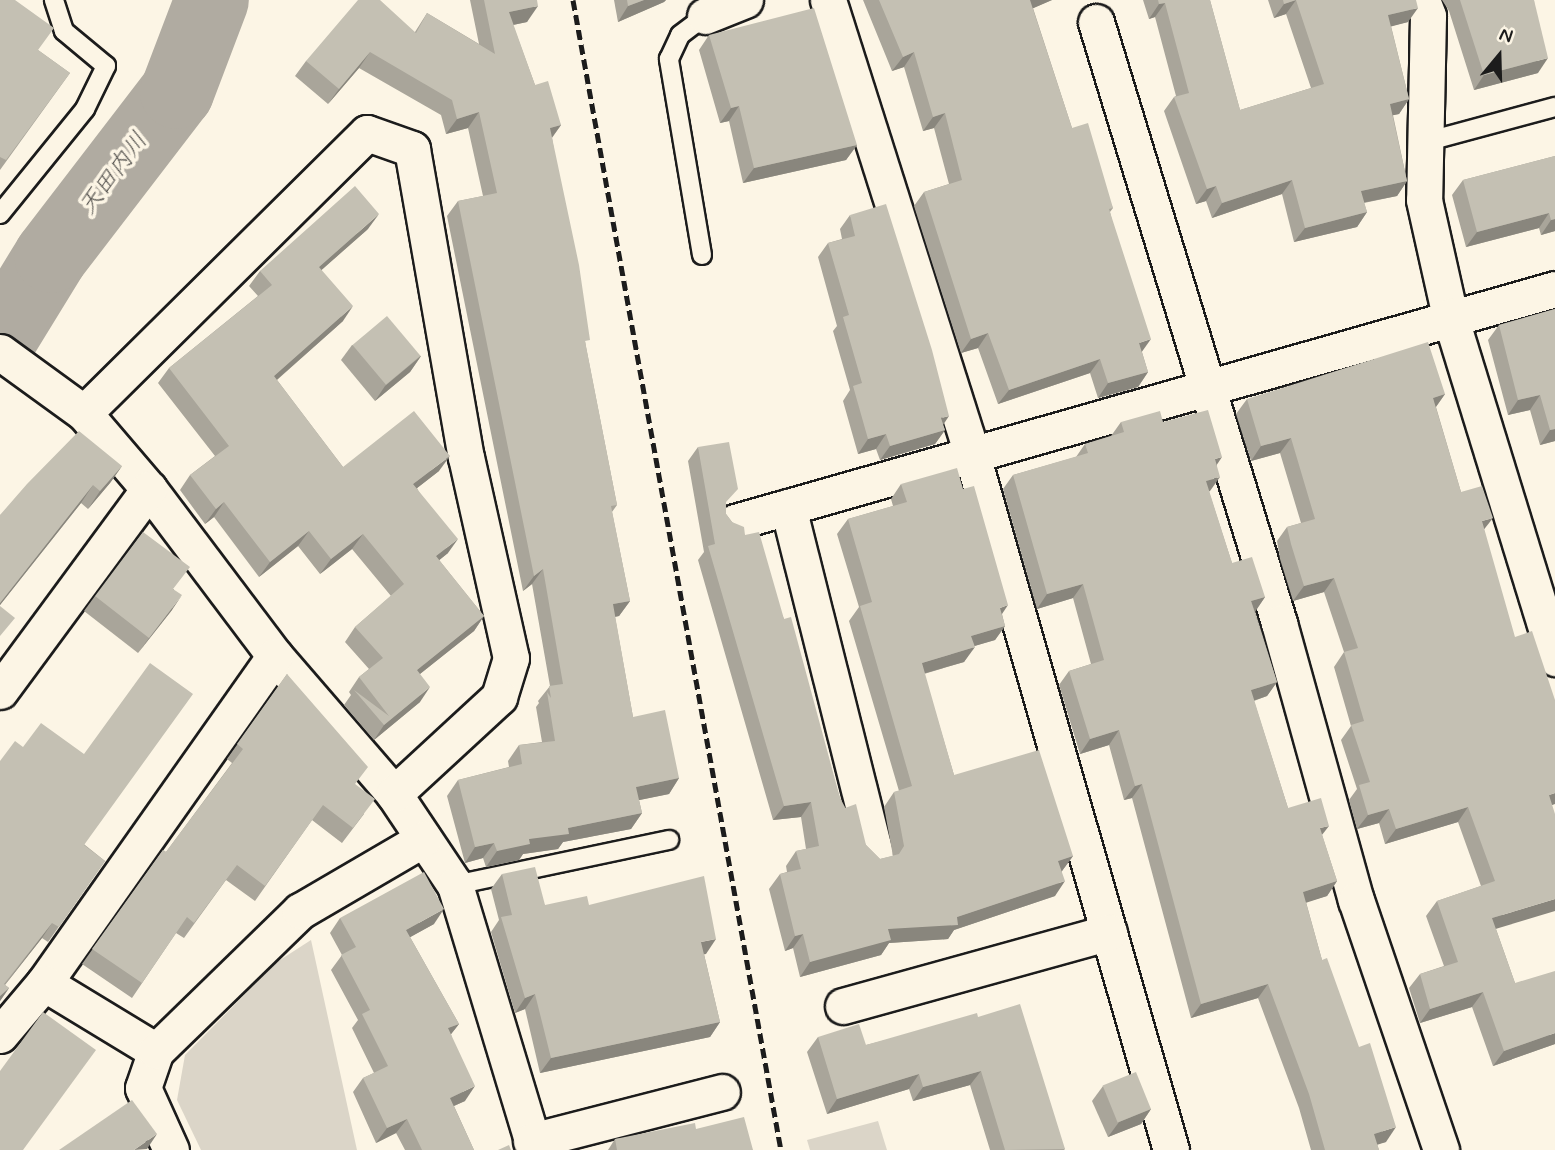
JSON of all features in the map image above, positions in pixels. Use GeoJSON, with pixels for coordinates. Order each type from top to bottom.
{"type":"FeatureCollection","features":[{"type":"Feature","properties":{"kind":"street"},"geometry":{"type":"LineString","coordinates":[[705,16],[745,0]]}},
{"type":"Feature","properties":{"kind":"street"},"geometry":{"type":"LineString","coordinates":[[828,0],[972,455],[1171,1150]]}},
{"type":"Feature","properties":{"kind":"street"},"geometry":{"type":"LineString","coordinates":[[1422,0],[1428,16],[1424,200],[1450,316],[1555,658]]}},
{"type":"Feature","properties":{"kind":"street"},"geometry":{"type":"LineString","coordinates":[[1097,22],[1205,390],[1279,623],[1356,900],[1441,1150]]}},
{"type":"Feature","properties":{"kind":"street"},"geometry":{"type":"LineString","coordinates":[[83,413],[367,133],[412,149],[466,457],[511,658],[499,698],[394,794]]}},
{"type":"Feature","properties":{"kind":"street"},"geometry":{"type":"LineString","coordinates":[[735,522],[1205,390],[1450,316],[1555,289]]}},
{"type":"Feature","properties":{"kind":"street"},"geometry":{"type":"LineString","coordinates":[[0,352],[83,413],[149,489],[275,656],[394,794],[455,885],[533,1145],[722,1092]]}},
{"type":"Feature","properties":{"kind":"street"},"geometry":{"type":"LineString","coordinates":[[0,691],[149,489]]}},
{"type":"Feature","properties":{"kind":"street"},"geometry":{"type":"LineString","coordinates":[[788,507],[875,854]]}},
{"type":"Feature","properties":{"kind":"street"},"geometry":{"type":"LineString","coordinates":[[0,1035],[44,983],[275,656]]}},
{"type":"Feature","properties":{"kind":"street"},"geometry":{"type":"LineString","coordinates":[[171,1150],[143,1088],[156,1051],[300,911],[423,839]]}},
{"type":"Feature","properties":{"kind":"street"},"geometry":{"type":"LineString","coordinates":[[844,1006],[1109,932]]}},
{"type":"Feature","properties":{"kind":"street"},"geometry":{"type":"LineString","coordinates":[[44,983],[156,1051]]}},
{"type":"Feature","properties":{"kind":"lane"},"geometry":{"type":"LineString","coordinates":[[0,214],[85,108],[106,66],[64,31],[54,0]]}},
{"type":"Feature","properties":{"kind":"lane"},"geometry":{"type":"LineString","coordinates":[[702,255],[668,59],[680,35],[705,16]]}},
{"type":"Feature","properties":{"kind":"lane"},"geometry":{"type":"LineString","coordinates":[[1425,142],[1555,107]]}},
{"type":"Feature","properties":{"kind":"lane"},"geometry":{"type":"LineString","coordinates":[[455,885],[669,840]]}},
{"type":"Feature","properties":{"kind":"shaded area"},"geometry":{"type":"Polygon","coordinates":[[[311,940],[357,1150],[201,1150],[177,1100],[185,1055],[277,962],[311,940]]]}},
{"type":"Feature","properties":{"kind":"shaded area"},"geometry":{"type":"Polygon","coordinates":[[[878,1121],[887,1150],[810,1150],[807,1140],[878,1121]]]}},
{"type":"Feature","properties":{"kind":"building"},"geometry":{"type":"Polygon","coordinates":[[[0,0],[15,0],[54,28],[38,50],[70,73],[6,160],[0,157],[0,0]]]}},
{"type":"Feature","properties":{"kind":"building"},"geometry":{"type":"Polygon","coordinates":[[[358,0],[380,0],[416,33],[427,13],[495,54],[484,0],[537,0],[538,6],[509,12],[535,85],[548,81],[561,125],[550,128],[579,265],[590,340],[585,341],[617,505],[611,506],[630,601],[613,604],[633,717],[665,710],[679,778],[636,787],[642,813],[568,828],[569,834],[529,839],[530,844],[497,851],[494,843],[475,847],[458,780],[522,764],[519,745],[555,741],[547,692],[551,698],[549,686],[563,684],[543,569],[534,576],[458,201],[497,193],[479,112],[457,119],[452,100],[370,52],[339,89],[306,61],[358,0]]]}},
{"type":"Feature","properties":{"kind":"building"},"geometry":{"type":"Polygon","coordinates":[[[627,0],[644,0],[628,6],[627,0]]]}},
{"type":"Feature","properties":{"kind":"building"},"geometry":{"type":"Polygon","coordinates":[[[879,0],[1030,0],[1072,128],[1088,123],[1113,208],[1109,209],[1151,339],[1139,343],[1148,372],[1108,383],[1100,359],[1009,390],[988,333],[971,339],[924,192],[962,180],[945,113],[933,117],[914,52],[903,57],[879,0]]]}},
{"type":"Feature","properties":{"kind":"building"},"geometry":{"type":"Polygon","coordinates":[[[1158,0],[1210,0],[1240,110],[1324,84],[1296,0],[1416,0],[1418,8],[1388,15],[1409,99],[1390,104],[1407,181],[1361,191],[1367,212],[1305,228],[1292,180],[1222,203],[1216,186],[1207,189],[1174,97],[1189,93],[1165,3],[1159,4],[1158,0]]]}},
{"type":"Feature","properties":{"kind":"building"},"geometry":{"type":"Polygon","coordinates":[[[1460,0],[1534,0],[1548,58],[1484,75],[1460,0]]]}},
{"type":"Feature","properties":{"kind":"building"},"geometry":{"type":"Polygon","coordinates":[[[814,8],[857,145],[754,168],[739,106],[731,108],[709,35],[814,8]]]}},
{"type":"Feature","properties":{"kind":"building"},"geometry":{"type":"Polygon","coordinates":[[[1555,156],[1555,219],[1551,220],[1549,213],[1477,232],[1463,180],[1555,156]]]}},
{"type":"Feature","properties":{"kind":"building"},"geometry":{"type":"Polygon","coordinates":[[[355,186],[379,214],[319,267],[353,306],[274,376],[343,467],[414,411],[450,456],[413,484],[458,539],[436,556],[484,616],[417,670],[430,687],[384,725],[354,690],[389,716],[359,677],[383,658],[355,627],[404,584],[363,534],[331,559],[309,531],[270,562],[224,502],[216,509],[190,475],[229,446],[169,368],[272,285],[260,271],[355,186]]]}},
{"type":"Feature","properties":{"kind":"building"},"geometry":{"type":"Polygon","coordinates":[[[886,204],[932,350],[949,416],[941,418],[945,430],[890,446],[886,434],[868,439],[853,386],[862,383],[843,317],[849,315],[828,243],[855,236],[850,215],[886,204]]]}},
{"type":"Feature","properties":{"kind":"building"},"geometry":{"type":"Polygon","coordinates":[[[1555,309],[1555,429],[1550,430],[1540,395],[1518,400],[1499,325],[1555,309]]]}},
{"type":"Feature","properties":{"kind":"building"},"geometry":{"type":"Polygon","coordinates":[[[387,316],[420,356],[386,385],[353,345],[387,316]]]}},
{"type":"Feature","properties":{"kind":"building"},"geometry":{"type":"Polygon","coordinates":[[[1428,342],[1445,394],[1433,398],[1461,492],[1482,486],[1493,518],[1482,521],[1515,637],[1532,631],[1555,700],[1555,793],[1549,795],[1555,814],[1555,899],[1492,918],[1515,983],[1555,971],[1555,1033],[1504,1051],[1483,992],[1430,1009],[1420,974],[1458,962],[1437,901],[1495,881],[1468,807],[1396,829],[1389,809],[1368,815],[1359,785],[1370,782],[1351,725],[1364,721],[1344,652],[1358,648],[1334,578],[1304,586],[1287,527],[1315,519],[1291,438],[1261,446],[1247,399],[1428,342]]]}},
{"type":"Feature","properties":{"kind":"building"},"geometry":{"type":"Polygon","coordinates":[[[1208,410],[1222,457],[1215,459],[1220,477],[1206,481],[1232,563],[1252,557],[1265,597],[1251,601],[1277,682],[1251,690],[1288,808],[1321,798],[1329,826],[1320,828],[1337,881],[1303,892],[1322,960],[1327,958],[1359,1047],[1370,1043],[1396,1127],[1374,1134],[1379,1150],[1325,1150],[1309,1094],[1268,984],[1201,1004],[1142,784],[1135,786],[1119,730],[1090,739],[1069,671],[1104,660],[1083,584],[1047,594],[1013,475],[1088,453],[1085,444],[1124,432],[1121,422],[1160,411],[1163,422],[1208,410]]]}},
{"type":"Feature","properties":{"kind":"building"},"geometry":{"type":"Polygon","coordinates":[[[79,431],[122,466],[100,491],[93,485],[0,603],[0,515],[79,431]]]}},
{"type":"Feature","properties":{"kind":"building"},"geometry":{"type":"Polygon","coordinates":[[[729,442],[738,489],[726,502],[726,514],[732,522],[744,527],[745,535],[759,532],[784,619],[791,617],[840,798],[845,808],[856,804],[866,845],[880,859],[899,854],[904,846],[894,792],[912,786],[860,606],[872,602],[848,519],[907,502],[901,484],[957,468],[963,489],[974,486],[1008,605],[1000,608],[1005,626],[971,636],[975,647],[922,663],[954,775],[1039,750],[1073,856],[1058,861],[1065,881],[957,917],[958,925],[888,929],[891,940],[810,962],[803,934],[795,936],[780,874],[801,869],[796,851],[819,846],[811,802],[784,806],[708,546],[715,544],[698,447],[729,442]]]}},
{"type":"Feature","properties":{"kind":"building"},"geometry":{"type":"Polygon","coordinates":[[[143,532],[190,567],[173,589],[182,595],[149,638],[95,596],[143,532]]]}},
{"type":"Feature","properties":{"kind":"building"},"geometry":{"type":"Polygon","coordinates":[[[0,606],[15,618],[0,636],[0,606]]]}},
{"type":"Feature","properties":{"kind":"building"},"geometry":{"type":"Polygon","coordinates":[[[150,663],[193,694],[84,845],[105,861],[59,927],[52,923],[4,984],[9,988],[0,996],[0,761],[15,741],[23,747],[41,723],[84,754],[150,663]]]}},
{"type":"Feature","properties":{"kind":"building"},"geometry":{"type":"Polygon","coordinates":[[[287,674],[368,767],[355,784],[375,799],[353,828],[323,805],[265,886],[237,865],[194,923],[187,917],[142,983],[92,949],[163,850],[166,852],[243,749],[237,744],[287,674]]]}},
{"type":"Feature","properties":{"kind":"building"},"geometry":{"type":"Polygon","coordinates":[[[535,867],[545,905],[587,896],[589,905],[704,876],[716,939],[701,942],[720,1022],[551,1058],[535,994],[525,998],[501,917],[512,915],[502,874],[535,867]]]}},
{"type":"Feature","properties":{"kind":"building"},"geometry":{"type":"Polygon","coordinates":[[[424,872],[444,909],[406,930],[459,1024],[448,1028],[475,1086],[450,1098],[474,1150],[422,1150],[407,1119],[387,1128],[363,1078],[388,1066],[362,1014],[370,1010],[341,955],[356,947],[340,918],[424,872]]]}},
{"type":"Feature","properties":{"kind":"building"},"geometry":{"type":"Polygon","coordinates":[[[1020,1004],[1065,1149],[1005,1150],[981,1071],[923,1087],[919,1074],[837,1099],[818,1037],[859,1024],[866,1045],[977,1013],[978,1017],[1020,1004]]]}},
{"type":"Feature","properties":{"kind":"building"},"geometry":{"type":"Polygon","coordinates":[[[43,1012],[96,1050],[23,1150],[0,1150],[0,1071],[43,1012]]]}},
{"type":"Feature","properties":{"kind":"building"},"geometry":{"type":"Polygon","coordinates":[[[1136,1072],[1151,1109],[1118,1123],[1103,1085],[1136,1072]]]}},
{"type":"Feature","properties":{"kind":"building"},"geometry":{"type":"Polygon","coordinates":[[[132,1100],[157,1134],[134,1150],[59,1150],[132,1100]]]}},
{"type":"Feature","properties":{"kind":"building"},"geometry":{"type":"Polygon","coordinates":[[[744,1117],[753,1150],[617,1150],[615,1139],[695,1123],[696,1129],[744,1117]]]}},
{"type":"Feature","properties":{"kind":"building"},"geometry":{"type":"Polygon","coordinates":[[[509,1145],[511,1150],[498,1150],[509,1145]]]}},
{"type":"Feature","properties":{"kind":"waterway","name":"天田内川"},"geometry":{"type":"LineString","coordinates":[[0,339],[51,256],[177,92],[212,0]]}},
{"type":"Feature","properties":{"kind":"railway"},"geometry":{"type":"LineString","coordinates":[[573,0],[781,1150]]}}]}
